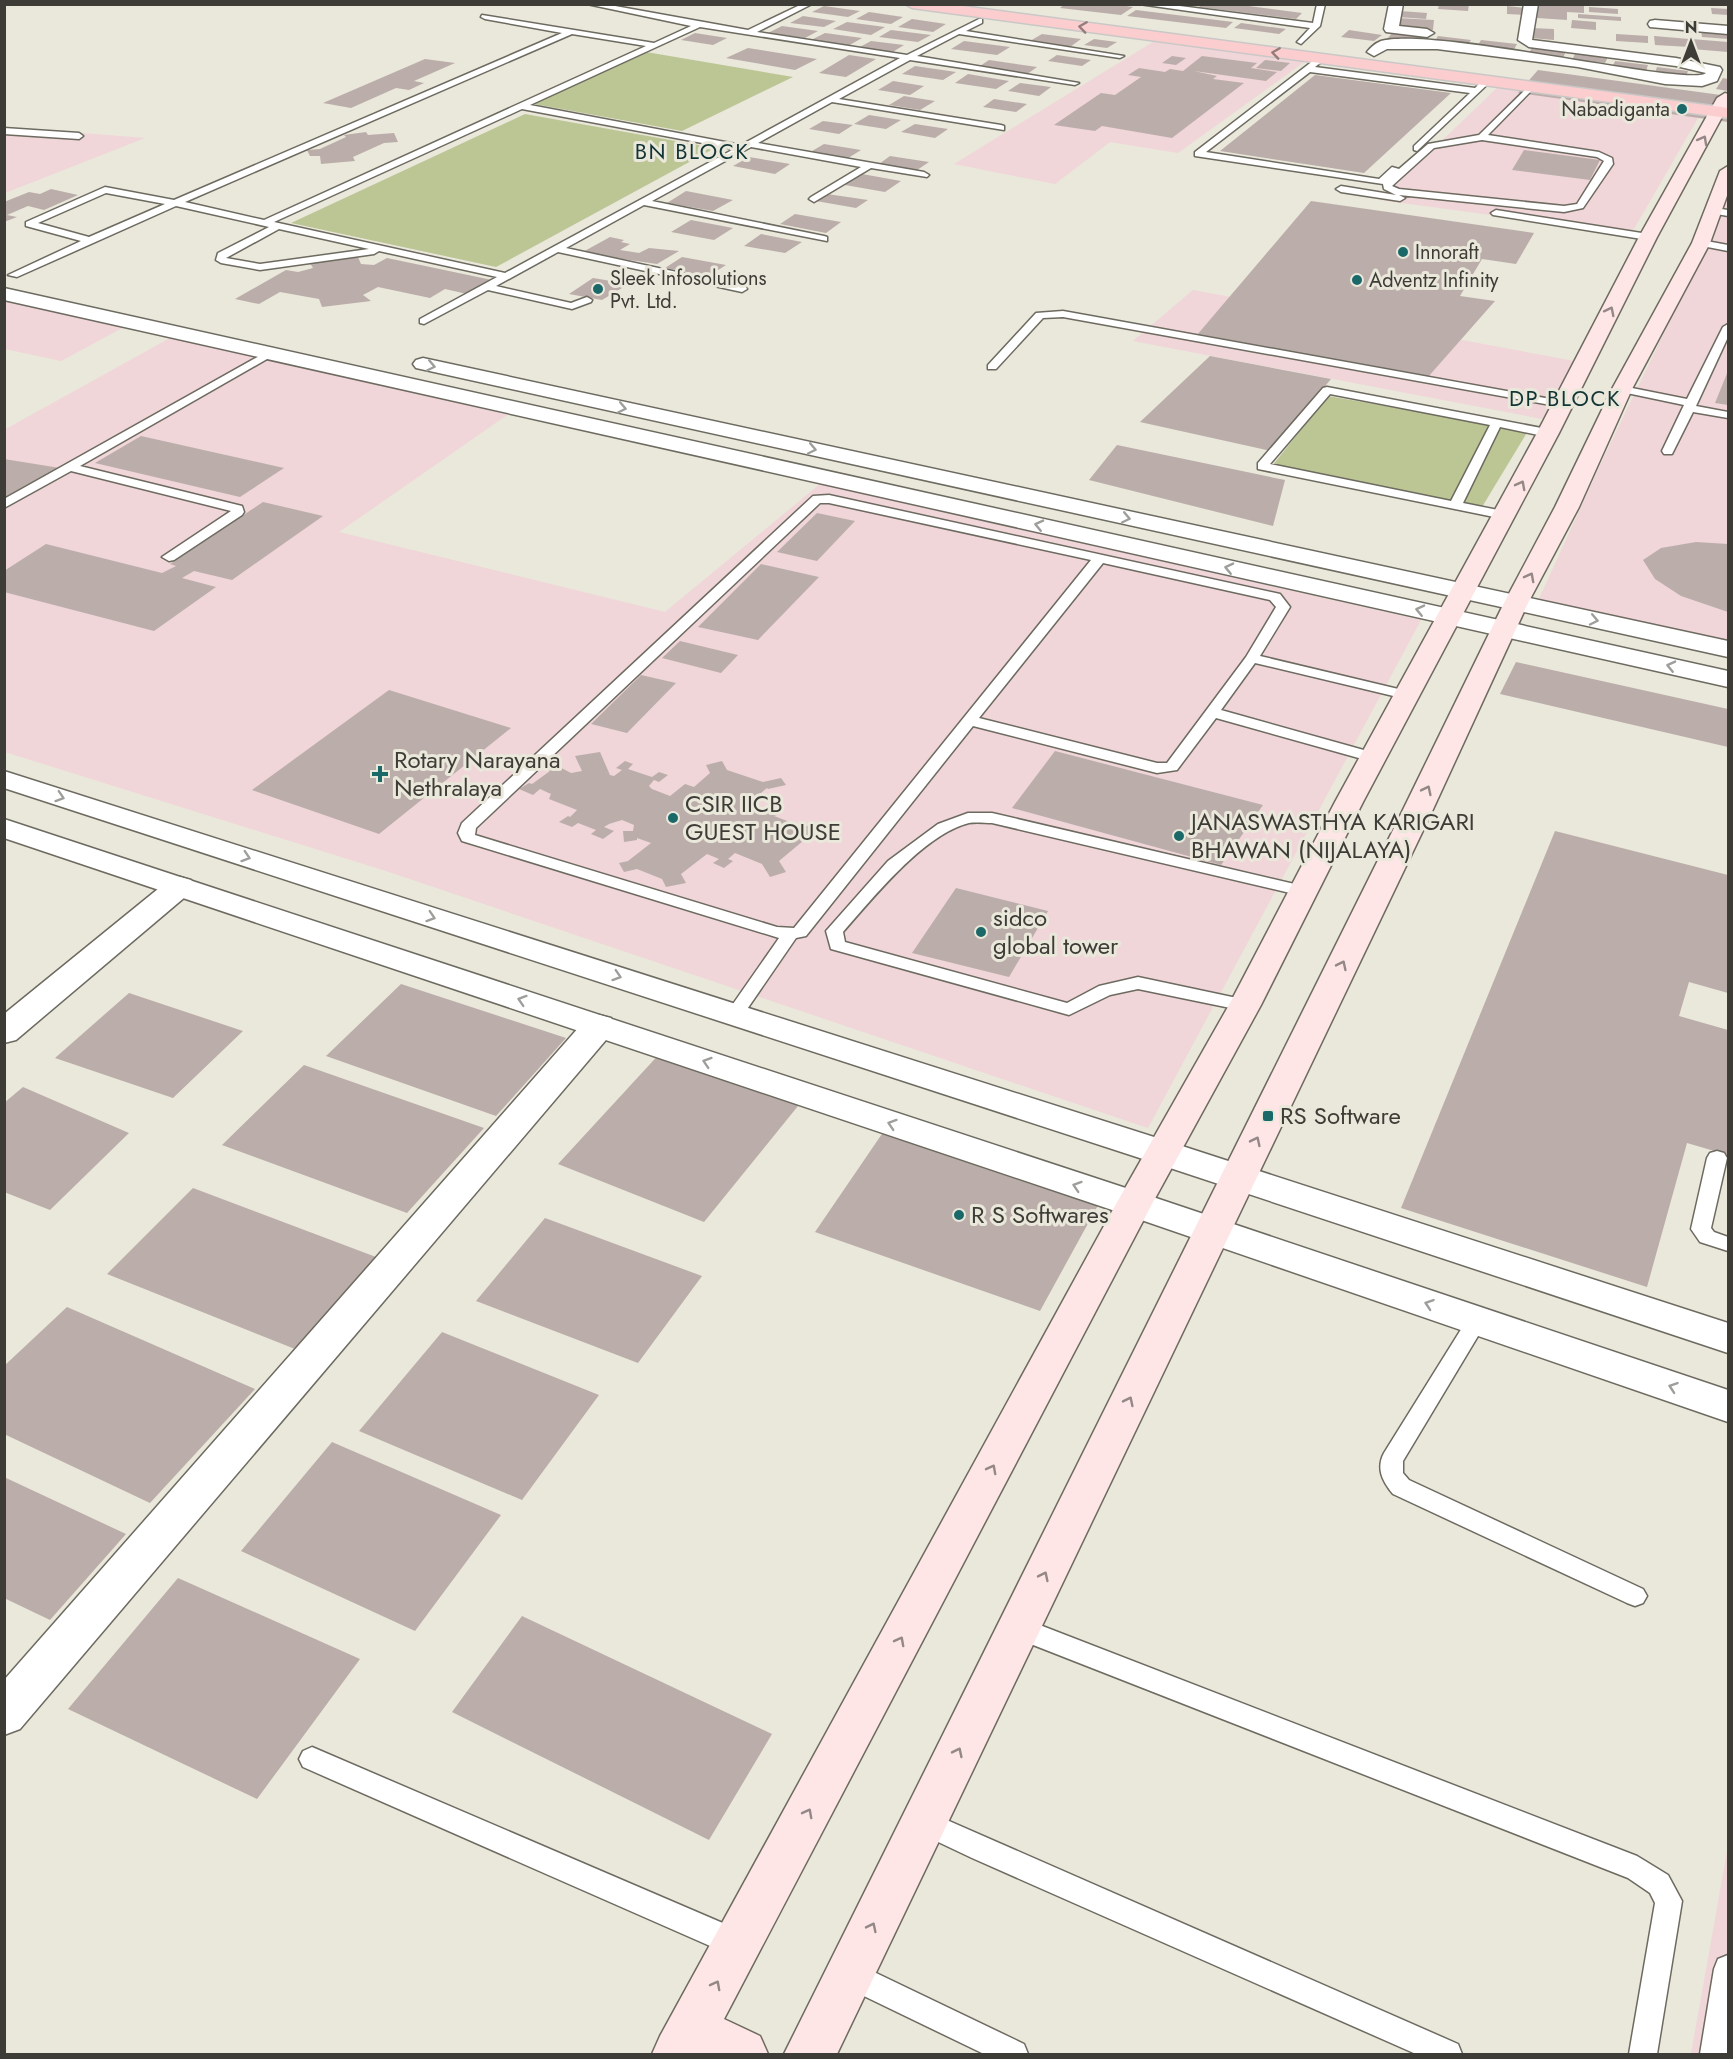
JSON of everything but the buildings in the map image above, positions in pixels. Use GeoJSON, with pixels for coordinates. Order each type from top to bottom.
{"type":"FeatureCollection","features":[{"type":"Feature","properties":{"kind":"main road"},"geometry":{"type":"LineString","coordinates":[[912,4],[1321,59],[1481,86],[1530,87],[1725,105]]}},
{"type":"Feature","properties":{"kind":"main road"},"geometry":{"type":"LineString","coordinates":[[1004,4],[1374,52],[1725,105]]}},
{"type":"Feature","properties":{"kind":"main road"},"geometry":{"type":"LineString","coordinates":[[742,2055],[685,2043],[1134,1204],[1245,1005],[1373,757],[1548,433],[1648,237],[1725,105]]}},
{"type":"Feature","properties":{"kind":"main road"},"geometry":{"type":"LineString","coordinates":[[810,2055],[1516,603],[1567,507],[1622,389],[1701,243],[1721,212],[1728,171]]}},
{"type":"Feature","properties":{"kind":"street"},"geometry":{"type":"LineString","coordinates":[[1396,4],[1392,29],[1657,55],[1728,67]]}},
{"type":"Feature","properties":{"kind":"street"},"geometry":{"type":"LineString","coordinates":[[1517,40],[1531,4]]}},
{"type":"Feature","properties":{"kind":"street"},"geometry":{"type":"LineString","coordinates":[[1655,24],[1728,30]]}},
{"type":"Feature","properties":{"kind":"street"},"geometry":{"type":"LineString","coordinates":[[1374,52],[1383,45],[1437,45],[1578,63],[1688,82],[1708,80],[1712,78],[1715,70],[1676,62],[1517,40]]}},
{"type":"Feature","properties":{"kind":"street"},"geometry":{"type":"LineString","coordinates":[[1593,48],[1622,43],[1693,50]]}},
{"type":"Feature","properties":{"kind":"street"},"geometry":{"type":"LineString","coordinates":[[7,281],[52,283]]}},
{"type":"Feature","properties":{"kind":"street"},"geometry":{"type":"LineString","coordinates":[[7,281],[233,345],[270,353],[1456,604],[1516,603],[1728,649]]}},
{"type":"Feature","properties":{"kind":"street"},"geometry":{"type":"LineString","coordinates":[[233,345],[262,329]]}},
{"type":"Feature","properties":{"kind":"street"},"geometry":{"type":"LineString","coordinates":[[404,360],[1456,604],[1505,629],[1728,679]]}},
{"type":"Feature","properties":{"kind":"street"},"geometry":{"type":"LineString","coordinates":[[4,779],[1164,1153],[1728,1338]]}},
{"type":"Feature","properties":{"kind":"street"},"geometry":{"type":"LineString","coordinates":[[75,851],[126,818]]}},
{"type":"Feature","properties":{"kind":"street"},"geometry":{"type":"LineString","coordinates":[[4,828],[1134,1204],[1728,1406]]}},
{"type":"Feature","properties":{"kind":"street"},"geometry":{"type":"LineString","coordinates":[[4,1032],[180,886]]}},
{"type":"Feature","properties":{"kind":"street"},"geometry":{"type":"LineString","coordinates":[[4,1714],[599,1026]]}},
{"type":"Feature","properties":{"kind":"lane"},"geometry":{"type":"LineString","coordinates":[[590,4],[699,25],[1075,83]]}},
{"type":"Feature","properties":{"kind":"lane"},"geometry":{"type":"LineString","coordinates":[[809,4],[740,38],[838,54]]}},
{"type":"Feature","properties":{"kind":"lane"},"geometry":{"type":"LineString","coordinates":[[1142,4],[1316,26]]}},
{"type":"Feature","properties":{"kind":"lane"},"geometry":{"type":"LineString","coordinates":[[1301,42],[1316,26],[1321,4]]}},
{"type":"Feature","properties":{"kind":"lane"},"geometry":{"type":"LineString","coordinates":[[485,17],[654,45]]}},
{"type":"Feature","properties":{"kind":"lane"},"geometry":{"type":"LineString","coordinates":[[424,321],[979,21]]}},
{"type":"Feature","properties":{"kind":"lane"},"geometry":{"type":"LineString","coordinates":[[264,223],[699,25]]}},
{"type":"Feature","properties":{"kind":"lane"},"geometry":{"type":"LineString","coordinates":[[7,281],[175,203],[571,32]]}},
{"type":"Feature","properties":{"kind":"lane"},"geometry":{"type":"LineString","coordinates":[[959,32],[1120,56]]}},
{"type":"Feature","properties":{"kind":"lane"},"geometry":{"type":"LineString","coordinates":[[1321,59],[1198,154],[1381,182],[1481,86]]}},
{"type":"Feature","properties":{"kind":"lane"},"geometry":{"type":"LineString","coordinates":[[1308,69],[1481,86]]}},
{"type":"Feature","properties":{"kind":"lane"},"geometry":{"type":"LineString","coordinates":[[1482,137],[1599,154],[1609,160],[1580,206],[1564,209],[1396,192],[1387,188],[1388,183],[1431,146],[1482,137],[1530,87]]}},
{"type":"Feature","properties":{"kind":"lane"},"geometry":{"type":"LineString","coordinates":[[832,100],[1001,128]]}},
{"type":"Feature","properties":{"kind":"lane"},"geometry":{"type":"LineString","coordinates":[[520,106],[924,175]]}},
{"type":"Feature","properties":{"kind":"lane"},"geometry":{"type":"LineString","coordinates":[[4,131],[78,136]]}},
{"type":"Feature","properties":{"kind":"lane"},"geometry":{"type":"LineString","coordinates":[[814,199],[870,165]]}},
{"type":"Feature","properties":{"kind":"lane"},"geometry":{"type":"LineString","coordinates":[[1341,189],[1648,237]]}},
{"type":"Feature","properties":{"kind":"lane"},"geometry":{"type":"LineString","coordinates":[[91,241],[29,224],[105,190],[113,190],[507,276]]}},
{"type":"Feature","properties":{"kind":"lane"},"geometry":{"type":"LineString","coordinates":[[644,202],[824,239]]}},
{"type":"Feature","properties":{"kind":"lane"},"geometry":{"type":"LineString","coordinates":[[277,226],[222,255],[221,260],[260,267],[386,250]]}},
{"type":"Feature","properties":{"kind":"lane"},"geometry":{"type":"LineString","coordinates":[[1701,243],[1728,248]]}},
{"type":"Feature","properties":{"kind":"lane"},"geometry":{"type":"LineString","coordinates":[[557,249],[742,289]]}},
{"type":"Feature","properties":{"kind":"lane"},"geometry":{"type":"LineString","coordinates":[[487,287],[572,306],[587,300]]}},
{"type":"Feature","properties":{"kind":"lane"},"geometry":{"type":"LineString","coordinates":[[992,367],[1040,315],[1063,314],[1562,404]]}},
{"type":"Feature","properties":{"kind":"lane"},"geometry":{"type":"LineString","coordinates":[[1668,451],[1728,327]]}},
{"type":"Feature","properties":{"kind":"lane"},"geometry":{"type":"LineString","coordinates":[[4,504],[270,353]]}},
{"type":"Feature","properties":{"kind":"lane"},"geometry":{"type":"LineString","coordinates":[[1622,389],[1728,415]]}},
{"type":"Feature","properties":{"kind":"lane"},"geometry":{"type":"LineString","coordinates":[[1504,515],[1262,466],[1327,390],[1548,433]]}},
{"type":"Feature","properties":{"kind":"lane"},"geometry":{"type":"LineString","coordinates":[[1455,506],[1497,422]]}},
{"type":"Feature","properties":{"kind":"lane"},"geometry":{"type":"LineString","coordinates":[[69,467],[238,509],[238,512],[169,557]]}},
{"type":"Feature","properties":{"kind":"lane"},"geometry":{"type":"LineString","coordinates":[[969,720],[1157,768],[1172,767],[1252,658],[1283,607],[1275,597],[829,499],[817,499],[468,826],[466,832],[468,838],[775,932],[790,934],[800,932],[969,720],[1099,559]]}},
{"type":"Feature","properties":{"kind":"lane"},"geometry":{"type":"LineString","coordinates":[[1252,658],[1406,695]]}},
{"type":"Feature","properties":{"kind":"lane"},"geometry":{"type":"LineString","coordinates":[[1212,712],[1373,757]]}},
{"type":"Feature","properties":{"kind":"lane"},"geometry":{"type":"LineString","coordinates":[[1245,1005],[1138,983],[1105,990],[1069,1009],[837,945],[834,931],[894,864],[944,828],[968,818],[992,818],[1303,891]]}},
{"type":"Feature","properties":{"kind":"lane"},"geometry":{"type":"LineString","coordinates":[[735,1014],[790,934]]}},
{"type":"Feature","properties":{"kind":"lane"},"geometry":{"type":"LineString","coordinates":[[1717,1158],[1701,1229],[1707,1237],[1728,1244]]}},
{"type":"Feature","properties":{"kind":"lane"},"geometry":{"type":"LineString","coordinates":[[1477,1321],[1392,1459],[1390,1469],[1393,1478],[1401,1487],[1635,1596]]}},
{"type":"Feature","properties":{"kind":"lane"},"geometry":{"type":"LineString","coordinates":[[1019,1628],[1637,1869],[1659,1884],[1669,1901],[1643,2055]]}},
{"type":"Feature","properties":{"kind":"lane"},"geometry":{"type":"LineString","coordinates":[[312,1759],[738,1944]]}},
{"type":"Feature","properties":{"kind":"lane"},"geometry":{"type":"LineString","coordinates":[[924,1822],[1448,2055]]}},
{"type":"Feature","properties":{"kind":"lane"},"geometry":{"type":"LineString","coordinates":[[1714,2055],[1728,1969]]}},
{"type":"Feature","properties":{"kind":"lane"},"geometry":{"type":"LineString","coordinates":[[849,1974],[1014,2055]]}},
{"type":"Feature","properties":{"kind":"shaded area"},"geometry":{"type":"Polygon","coordinates":[[[1153,42],[1307,60],[1178,153],[1110,142],[1055,184],[954,164],[1153,42]]]}},
{"type":"Feature","properties":{"kind":"shaded area"},"geometry":{"type":"Polygon","coordinates":[[[1498,87],[1701,113],[1631,234],[1380,200],[1498,87]]]}},
{"type":"Feature","properties":{"kind":"shaded area"},"geometry":{"type":"Polygon","coordinates":[[[5,127],[145,138],[5,193],[5,127]]]}},
{"type":"Feature","properties":{"kind":"shaded area"},"geometry":{"type":"Polygon","coordinates":[[[1728,195],[1728,644],[1538,601],[1728,195]]]}},
{"type":"Feature","properties":{"kind":"shaded area"},"geometry":{"type":"Polygon","coordinates":[[[1193,290],[1574,361],[1548,420],[1133,341],[1193,290]]]}},
{"type":"Feature","properties":{"kind":"shaded area"},"geometry":{"type":"Polygon","coordinates":[[[5,299],[126,326],[61,361],[5,349],[5,299]]]}},
{"type":"Feature","properties":{"kind":"shaded area"},"geometry":{"type":"Polygon","coordinates":[[[170,338],[510,413],[339,532],[665,612],[820,484],[1421,620],[1148,1128],[386,871],[5,752],[4,430],[170,338]]]}},
{"type":"Feature","properties":{"kind":"shaded area"},"geometry":{"type":"Polygon","coordinates":[[[1728,1846],[1728,2054],[1691,2054],[1728,1846]]]}},
{"type":"Feature","properties":{"kind":"green space"},"geometry":{"type":"Polygon","coordinates":[[[646,52],[793,77],[682,131],[534,104],[646,52]]]}},
{"type":"Feature","properties":{"kind":"green space"},"geometry":{"type":"Polygon","coordinates":[[[525,114],[715,148],[496,267],[291,223],[525,114]]]}},
{"type":"Feature","properties":{"kind":"green space"},"geometry":{"type":"Polygon","coordinates":[[[1328,396],[1528,431],[1482,507],[1272,466],[1328,396]]]}},
{"type":"Feature","properties":{"kind":"place","name":"Nabadiganta"},"geometry":{"type":"Point","coordinates":[1682,109]}},
{"type":"Feature","properties":{"kind":"place","name":"Innoraft"},"geometry":{"type":"Point","coordinates":[1403,252]}},
{"type":"Feature","properties":{"kind":"place","name":"Adventz Infinity"},"geometry":{"type":"Point","coordinates":[1357,280]}},
{"type":"Feature","properties":{"kind":"place","name":"Sleek Infosolutions Pvt. Ltd."},"geometry":{"type":"Point","coordinates":[598,289]}},
{"type":"Feature","properties":{"kind":"place","name":"Rotary Narayana Nethralaya"},"geometry":{"type":"Point","coordinates":[380,774]}},
{"type":"Feature","properties":{"kind":"place","name":"CSIR IICB GUEST HOUSE"},"geometry":{"type":"Point","coordinates":[673,818]}},
{"type":"Feature","properties":{"kind":"place","name":"JANASWASTHYA KARIGARI BHAWAN (NIJALAYA)"},"geometry":{"type":"Point","coordinates":[1179,836]}},
{"type":"Feature","properties":{"kind":"place","name":"sidco global tower"},"geometry":{"type":"Point","coordinates":[981,932]}},
{"type":"Feature","properties":{"kind":"place","name":"RS Software"},"geometry":{"type":"Point","coordinates":[1268,1116]}},
{"type":"Feature","properties":{"kind":"place","name":"R S Softwares"},"geometry":{"type":"Point","coordinates":[959,1215]}},
{"type":"Feature","properties":{"kind":"district","name":"BN BLOCK"},"geometry":{"type":"Point","coordinates":[692,151]}},
{"type":"Feature","properties":{"kind":"district","name":"DP BLOCK"},"geometry":{"type":"Point","coordinates":[1565,398]}}]}
